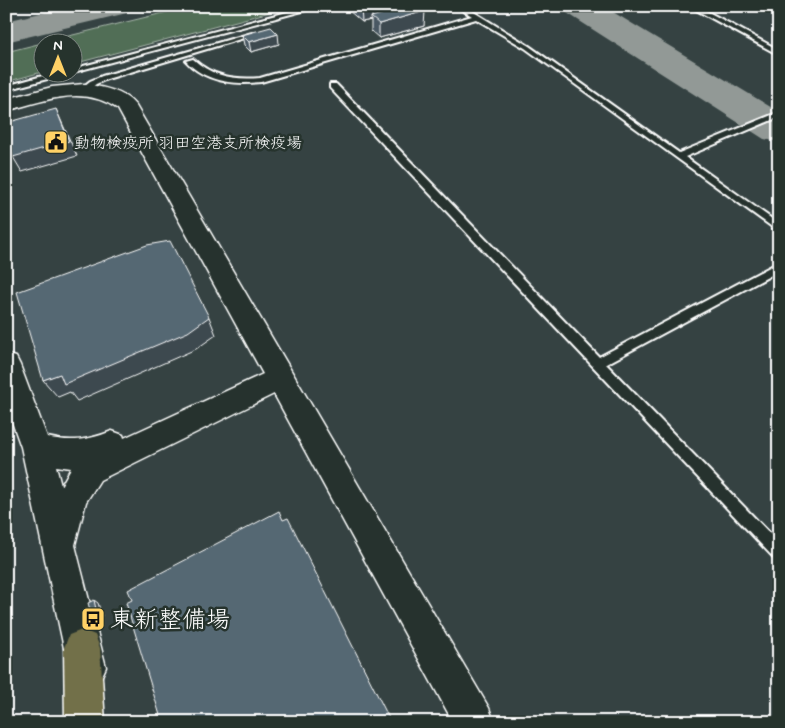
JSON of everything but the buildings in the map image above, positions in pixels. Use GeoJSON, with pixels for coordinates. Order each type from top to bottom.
{"type":"FeatureCollection","features":[{"type":"Feature","properties":{"kind":"highway"},"geometry":{"type":"LineString","coordinates":[[82,648],[85,722]]}},
{"type":"Feature","properties":{"kind":"street"},"geometry":{"type":"LineString","coordinates":[[6,105],[58,92],[69,82]]}},
{"type":"Feature","properties":{"kind":"street"},"geometry":{"type":"LineString","coordinates":[[82,82],[113,96],[126,106],[279,373],[475,722]]}},
{"type":"Feature","properties":{"kind":"street"},"geometry":{"type":"LineString","coordinates":[[6,365],[36,447],[101,722]]}},
{"type":"Feature","properties":{"kind":"street"},"geometry":{"type":"LineString","coordinates":[[36,447],[58,454],[85,455],[106,448],[279,373]]}},
{"type":"Feature","properties":{"kind":"street"},"geometry":{"type":"LineString","coordinates":[[59,549],[65,514],[82,476],[89,470],[279,373]]}},
{"type":"Feature","properties":{"kind":"lane"},"geometry":{"type":"LineString","coordinates":[[82,76],[318,6]]}},
{"type":"Feature","properties":{"kind":"lane"},"geometry":{"type":"LineString","coordinates":[[459,6],[527,47],[779,228]]}},
{"type":"Feature","properties":{"kind":"lane"},"geometry":{"type":"LineString","coordinates":[[692,6],[779,53]]}},
{"type":"Feature","properties":{"kind":"lane"},"geometry":{"type":"LineString","coordinates":[[190,61],[198,69],[214,77],[240,81],[261,80],[477,16]]}},
{"type":"Feature","properties":{"kind":"lane"},"geometry":{"type":"LineString","coordinates":[[82,80],[95,82],[161,60],[254,34]]}},
{"type":"Feature","properties":{"kind":"lane"},"geometry":{"type":"LineString","coordinates":[[6,88],[47,82]]}},
{"type":"Feature","properties":{"kind":"lane"},"geometry":{"type":"LineString","coordinates":[[333,86],[779,553]]}},
{"type":"Feature","properties":{"kind":"lane"},"geometry":{"type":"LineString","coordinates":[[679,156],[779,114]]}},
{"type":"Feature","properties":{"kind":"lane"},"geometry":{"type":"LineString","coordinates":[[598,363],[779,266]]}},
{"type":"Feature","properties":{"kind":"shaded area"},"geometry":{"type":"Polygon","coordinates":[[[6,6],[779,6],[779,722],[6,722],[6,6]]]}},
{"type":"Feature","properties":{"kind":"green space"},"geometry":{"type":"Polygon","coordinates":[[[192,6],[293,6],[82,62],[82,33],[192,6]]]}},
{"type":"Feature","properties":{"kind":"green space"},"geometry":{"type":"Polygon","coordinates":[[[32,46],[32,75],[6,82],[6,52],[32,46]]]}},
{"type":"Feature","properties":{"kind":"taxiway"},"geometry":{"type":"LineString","coordinates":[[6,32],[115,6]]}},
{"type":"Feature","properties":{"kind":"taxiway"},"geometry":{"type":"LineString","coordinates":[[579,6],[779,130]]}},
{"type":"Feature","properties":{"kind":"place","name":"動物検疫所 羽田空港支所検疫場"},"geometry":{"type":"Point","coordinates":[56,142]}},
{"type":"Feature","properties":{"kind":"place","name":"東新整備場"},"geometry":{"type":"Point","coordinates":[93,619]}}]}
